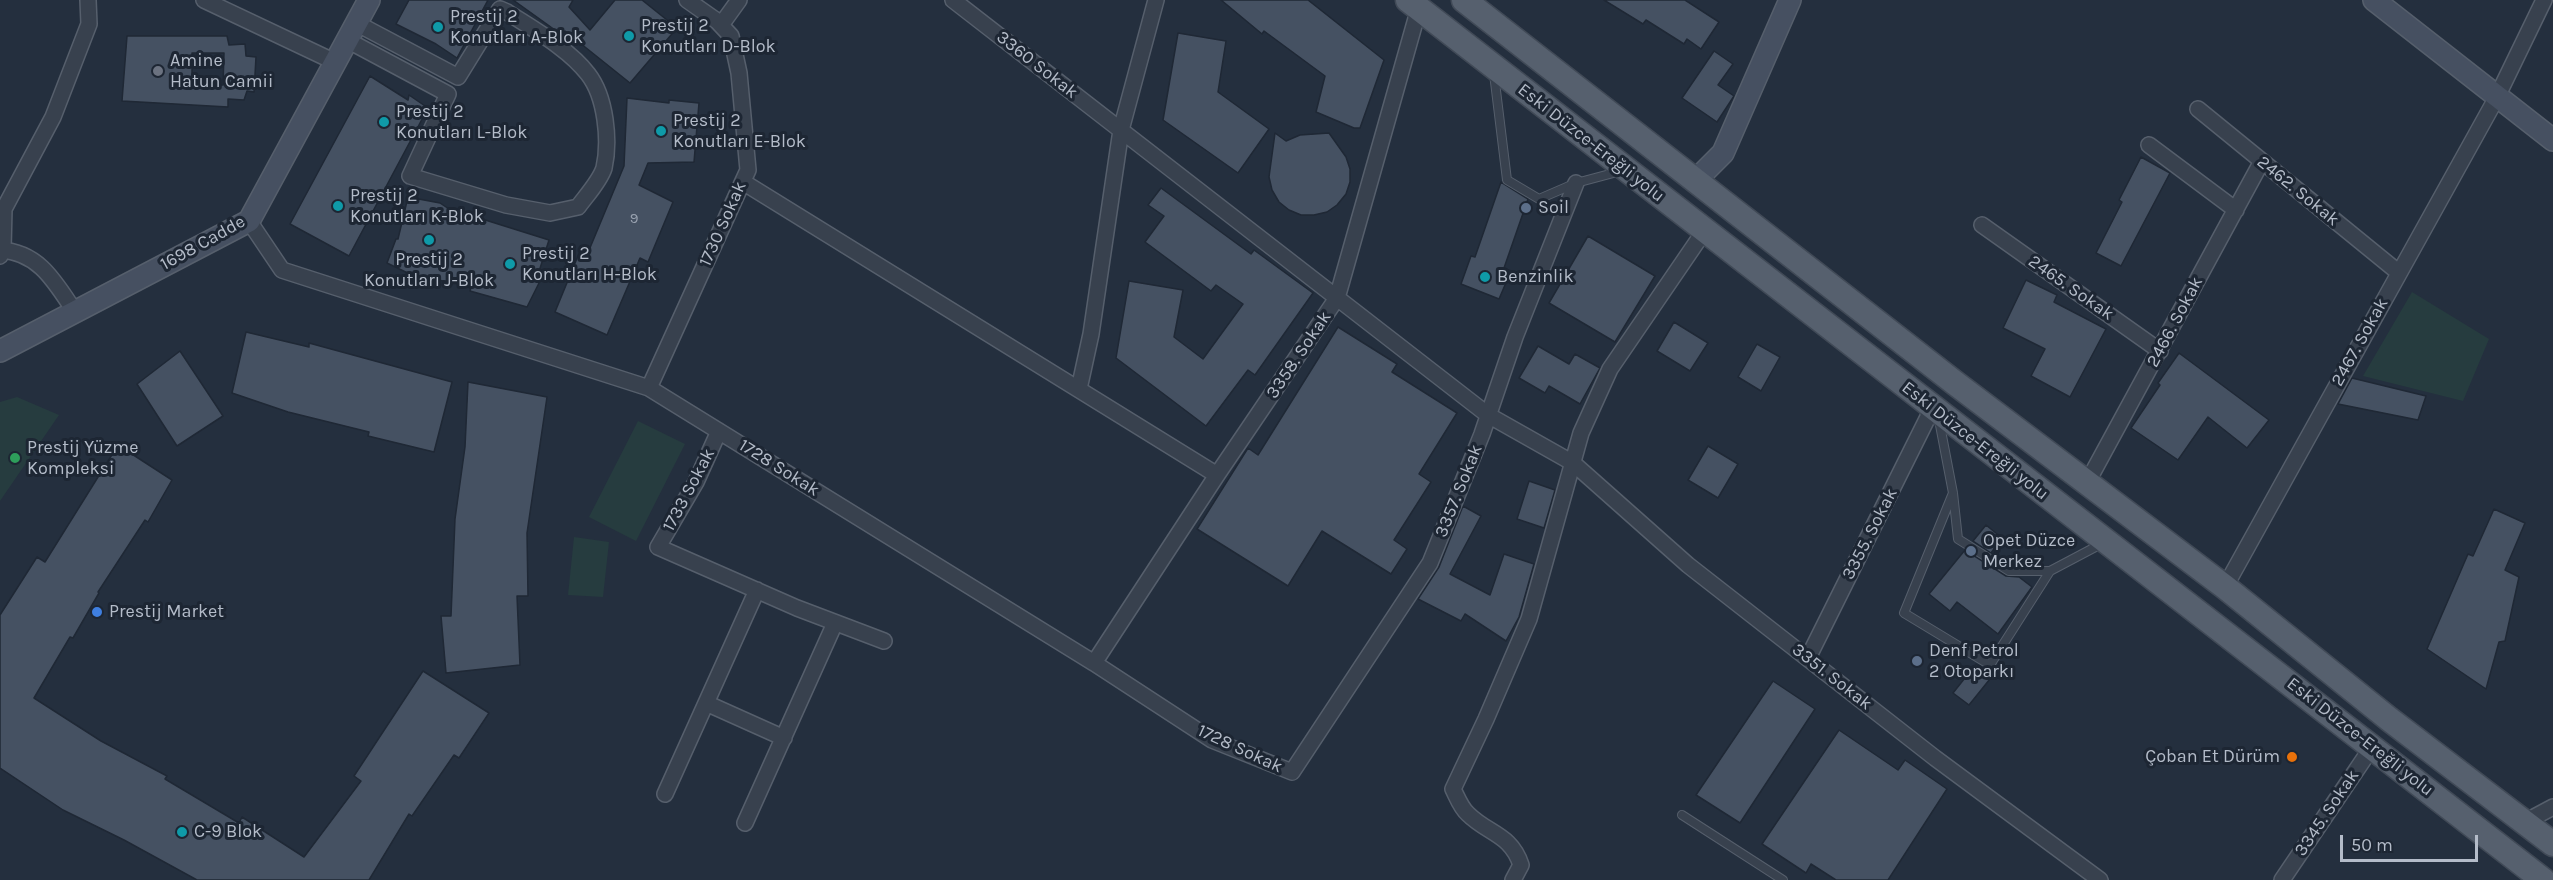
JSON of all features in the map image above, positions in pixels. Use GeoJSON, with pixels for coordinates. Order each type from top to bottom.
{"type":"FeatureCollection","features":[{"type":"Feature","properties":{"kind":"main road","name":"Eski Düzce-Ereğli yolu"},"geometry":{"type":"LineString","coordinates":[[1464,0],[1955,383],[2225,587],[2389,719],[2553,844]]}},
{"type":"Feature","properties":{"kind":"main road","name":"Eski Düzce-Ereğli yolu"},"geometry":{"type":"LineString","coordinates":[[1413,4],[1935,411],[2543,880]]}},
{"type":"Feature","properties":{"kind":"street"},"geometry":{"type":"LineString","coordinates":[[75,312],[50,273],[27,256],[1,252],[4,209],[53,117],[89,24],[88,0]]}},
{"type":"Feature","properties":{"kind":"street"},"geometry":{"type":"LineString","coordinates":[[204,0],[335,62]]}},
{"type":"Feature","properties":{"kind":"street","name":"1698 Cadde"},"geometry":{"type":"LineString","coordinates":[[0,351],[249,221],[369,0]]}},
{"type":"Feature","properties":{"kind":"street","name":"1730 Sokak"},"geometry":{"type":"LineString","coordinates":[[649,388],[748,170],[739,73],[731,36],[721,25],[687,0]]}},
{"type":"Feature","properties":{"kind":"street"},"geometry":{"type":"LineString","coordinates":[[721,25],[739,0]]}},
{"type":"Feature","properties":{"kind":"street","name":"3360 Sokak"},"geometry":{"type":"LineString","coordinates":[[952,0],[1337,298]]}},
{"type":"Feature","properties":{"kind":"street"},"geometry":{"type":"LineString","coordinates":[[1079,389],[1090,334],[1121,130],[1156,0]]}},
{"type":"Feature","properties":{"kind":"street"},"geometry":{"type":"LineString","coordinates":[[1696,180],[1723,153],[1790,0]]}},
{"type":"Feature","properties":{"kind":"street"},"geometry":{"type":"LineString","coordinates":[[2374,0],[2553,140]]}},
{"type":"Feature","properties":{"kind":"street","name":"2467. Sokak"},"geometry":{"type":"LineString","coordinates":[[2225,587],[2497,97],[2544,0]]}},
{"type":"Feature","properties":{"kind":"street","name":"3358. Sokak"},"geometry":{"type":"LineString","coordinates":[[1094,663],[1337,298],[1413,4]]}},
{"type":"Feature","properties":{"kind":"street"},"geometry":{"type":"LineString","coordinates":[[500,9],[555,44],[589,74],[604,108],[606,141],[603,170],[579,207],[550,213],[506,205],[410,176],[448,94],[352,32],[458,77],[500,9]]}},
{"type":"Feature","properties":{"kind":"street","name":"2462. Sokak"},"geometry":{"type":"LineString","coordinates":[[2198,109],[2398,272]]}},
{"type":"Feature","properties":{"kind":"street"},"geometry":{"type":"LineString","coordinates":[[2149,145],[2236,210]]}},
{"type":"Feature","properties":{"kind":"street","name":"2466. Sokak"},"geometry":{"type":"LineString","coordinates":[[2087,483],[2262,161]]}},
{"type":"Feature","properties":{"kind":"street"},"geometry":{"type":"LineString","coordinates":[[743,182],[1217,475]]}},
{"type":"Feature","properties":{"kind":"street","name":"3357. Sokak"},"geometry":{"type":"LineString","coordinates":[[1292,772],[1430,563],[1576,183]]}},
{"type":"Feature","properties":{"kind":"street","name":"1728 Sokak"},"geometry":{"type":"LineString","coordinates":[[249,221],[282,270],[649,388],[1094,663],[1212,740],[1292,772]]}},
{"type":"Feature","properties":{"kind":"street","name":"2465. Sokak"},"geometry":{"type":"LineString","coordinates":[[1982,225],[2160,351]]}},
{"type":"Feature","properties":{"kind":"street"},"geometry":{"type":"LineString","coordinates":[[1513,880],[1521,865],[1518,854],[1508,842],[1467,814],[1452,789],[1486,719],[1529,619],[1581,434],[1610,369],[1705,230]]}},
{"type":"Feature","properties":{"kind":"street","name":"3351. Sokak"},"geometry":{"type":"LineString","coordinates":[[1337,298],[1488,415],[1573,463],[1688,565],[1935,758],[2100,880]]}},
{"type":"Feature","properties":{"kind":"street","name":"3355. Sokak"},"geometry":{"type":"LineString","coordinates":[[1808,658],[1935,411]]}},
{"type":"Feature","properties":{"kind":"street","name":"1733 Sokak"},"geometry":{"type":"LineString","coordinates":[[718,431],[696,482],[658,548],[757,590]]}},
{"type":"Feature","properties":{"kind":"street"},"geometry":{"type":"LineString","coordinates":[[665,794],[757,590],[884,641]]}},
{"type":"Feature","properties":{"kind":"street"},"geometry":{"type":"LineString","coordinates":[[745,823],[835,622]]}},
{"type":"Feature","properties":{"kind":"street"},"geometry":{"type":"LineString","coordinates":[[706,704],[784,738]]}},
{"type":"Feature","properties":{"kind":"street","name":"3345. Sokak"},"geometry":{"type":"LineString","coordinates":[[2282,880],[2372,747]]}},
{"type":"Feature","properties":{"kind":"street"},"geometry":{"type":"LineString","coordinates":[[2525,822],[2553,807]]}},
{"type":"Feature","properties":{"kind":"lane"},"geometry":{"type":"LineString","coordinates":[[1493,67],[1507,180],[1539,199],[1576,183],[1626,170]]}},
{"type":"Feature","properties":{"kind":"lane"},"geometry":{"type":"LineString","coordinates":[[1935,411],[1953,493],[1958,539],[2009,571],[2050,571],[2106,541]]}},
{"type":"Feature","properties":{"kind":"lane"},"geometry":{"type":"LineString","coordinates":[[1953,493],[1904,613],[1990,665],[2050,571]]}},
{"type":"Feature","properties":{"kind":"lane"},"geometry":{"type":"LineString","coordinates":[[1682,815],[1783,880]]}},
{"type":"Feature","properties":{"kind":"green space"},"geometry":{"type":"Polygon","coordinates":[[[2412,292],[2489,339],[2463,401],[2363,376],[2412,292]]]}},
{"type":"Feature","properties":{"kind":"green space","name":"Prestij Yüzme Kompleksi"},"geometry":{"type":"Polygon","coordinates":[[[17,397],[59,415],[0,501],[0,402],[17,397]]]}},
{"type":"Feature","properties":{"kind":"green space"},"geometry":{"type":"Polygon","coordinates":[[[638,421],[685,444],[636,541],[589,517],[638,421]]]}},
{"type":"Feature","properties":{"kind":"green space"},"geometry":{"type":"Polygon","coordinates":[[[574,537],[609,542],[603,597],[568,595],[574,537]]]}},
{"type":"Feature","properties":{"kind":"building","name":"Prestij 2 Konutları A-Blok"},"geometry":{"type":"Polygon","coordinates":[[[409,0],[488,0],[457,58],[436,44],[396,24],[409,0]]]}},
{"type":"Feature","properties":{"kind":"building","name":"Prestij 2 Konutları D-Blok"},"geometry":{"type":"Polygon","coordinates":[[[513,0],[573,0],[569,7],[590,30],[615,0],[642,0],[677,28],[630,83],[565,31],[562,35],[513,0]]]}},
{"type":"Feature","properties":{"kind":"building"},"geometry":{"type":"Polygon","coordinates":[[[1221,0],[1308,0],[1384,60],[1360,128],[1354,128],[1316,112],[1325,76],[1264,31],[1262,34],[1221,0]]]}},
{"type":"Feature","properties":{"kind":"building"},"geometry":{"type":"Polygon","coordinates":[[[1604,0],[1685,0],[1719,22],[1701,49],[1687,39],[1684,44],[1646,20],[1643,24],[1604,0]]]}},
{"type":"Feature","properties":{"kind":"building"},"geometry":{"type":"Polygon","coordinates":[[[1178,33],[1226,41],[1218,92],[1269,129],[1238,173],[1163,120],[1178,33]]]}},
{"type":"Feature","properties":{"kind":"building","name":"Amine Hatun Camii"},"geometry":{"type":"Polygon","coordinates":[[[127,36],[227,36],[229,45],[245,44],[246,56],[256,57],[254,92],[247,91],[244,100],[228,99],[228,107],[122,101],[127,36]],[[192,53],[192,85],[223,85],[224,53],[192,53]]]}},
{"type":"Feature","properties":{"kind":"building"},"geometry":{"type":"Polygon","coordinates":[[[1714,51],[1733,64],[1718,85],[1734,96],[1717,122],[1682,98],[1714,51]]]}},
{"type":"Feature","properties":{"kind":"building"},"geometry":{"type":"Polygon","coordinates":[[[370,76],[408,100],[409,95],[428,108],[349,256],[290,224],[370,76]]]}},
{"type":"Feature","properties":{"kind":"building"},"geometry":{"type":"Polygon","coordinates":[[[627,98],[669,103],[669,100],[699,103],[694,162],[648,163],[639,185],[673,202],[648,262],[640,258],[607,335],[555,312],[580,251],[587,255],[624,166],[627,98]]]}},
{"type":"Feature","properties":{"kind":"building"},"geometry":{"type":"Polygon","coordinates":[[[1275,133],[1286,141],[1300,135],[1329,133],[1346,157],[1350,169],[1350,182],[1346,194],[1337,205],[1327,212],[1301,215],[1289,210],[1279,202],[1272,190],[1269,177],[1275,133]]]}},
{"type":"Feature","properties":{"kind":"building"},"geometry":{"type":"Polygon","coordinates":[[[2141,157],[2170,173],[2121,266],[2096,253],[2122,202],[2119,200],[2141,157]]]}},
{"type":"Feature","properties":{"kind":"building"},"geometry":{"type":"Polygon","coordinates":[[[1501,182],[1528,199],[1504,268],[1511,271],[1499,299],[1461,284],[1471,256],[1475,257],[1501,182]]]}},
{"type":"Feature","properties":{"kind":"building"},"geometry":{"type":"Polygon","coordinates":[[[1161,188],[1251,254],[1254,250],[1313,293],[1255,375],[1248,370],[1206,426],[1116,358],[1129,281],[1183,290],[1174,337],[1203,359],[1243,304],[1216,285],[1211,291],[1145,242],[1164,216],[1148,205],[1161,188]]]}},
{"type":"Feature","properties":{"kind":"building"},"geometry":{"type":"Polygon","coordinates":[[[408,197],[440,203],[455,213],[463,213],[549,240],[536,281],[539,283],[527,307],[470,291],[472,283],[420,279],[387,263],[396,239],[398,239],[408,197]]]}},
{"type":"Feature","properties":{"kind":"building"},"geometry":{"type":"Polygon","coordinates":[[[1588,236],[1655,276],[1615,342],[1549,303],[1588,236]]]}},
{"type":"Feature","properties":{"kind":"building"},"geometry":{"type":"Polygon","coordinates":[[[2026,280],[2057,295],[2054,302],[2106,329],[2070,397],[2031,376],[2045,349],[2003,328],[2026,280]]]}},
{"type":"Feature","properties":{"kind":"building"},"geometry":{"type":"Polygon","coordinates":[[[1674,322],[1708,343],[1690,371],[1657,351],[1674,322]]]}},
{"type":"Feature","properties":{"kind":"building"},"geometry":{"type":"Polygon","coordinates":[[[1338,327],[1397,364],[1392,372],[1457,413],[1419,474],[1431,482],[1394,540],[1407,549],[1391,574],[1322,531],[1288,586],[1197,529],[1248,448],[1258,455],[1338,327]]]}},
{"type":"Feature","properties":{"kind":"building"},"geometry":{"type":"Polygon","coordinates":[[[246,332],[309,347],[309,343],[452,382],[434,452],[368,436],[369,432],[288,412],[232,393],[246,332]]]}},
{"type":"Feature","properties":{"kind":"building"},"geometry":{"type":"Polygon","coordinates":[[[1757,344],[1780,357],[1761,391],[1738,377],[1757,344]]]}},
{"type":"Feature","properties":{"kind":"building"},"geometry":{"type":"Polygon","coordinates":[[[1538,346],[1569,364],[1575,354],[1600,368],[1580,404],[1549,386],[1545,393],[1519,378],[1538,346]]]}},
{"type":"Feature","properties":{"kind":"building"},"geometry":{"type":"Polygon","coordinates":[[[180,351],[223,416],[177,446],[137,384],[180,351]]]}},
{"type":"Feature","properties":{"kind":"building"},"geometry":{"type":"Polygon","coordinates":[[[2179,353],[2269,420],[2247,448],[2208,417],[2178,460],[2131,428],[2179,353]]]}},
{"type":"Feature","properties":{"kind":"building"},"geometry":{"type":"Polygon","coordinates":[[[2352,378],[2426,396],[2418,420],[2338,404],[2352,378]]]}},
{"type":"Feature","properties":{"kind":"building"},"geometry":{"type":"Polygon","coordinates":[[[468,382],[547,397],[527,533],[528,596],[517,596],[520,665],[446,673],[441,616],[451,616],[455,519],[465,447],[468,382]]]}},
{"type":"Feature","properties":{"kind":"building"},"geometry":{"type":"Polygon","coordinates":[[[118,445],[172,480],[148,522],[145,520],[98,592],[73,638],[70,637],[34,698],[101,741],[167,776],[165,779],[239,823],[242,817],[304,857],[361,781],[354,776],[423,671],[489,713],[459,758],[454,755],[412,816],[409,814],[369,880],[197,880],[63,810],[0,768],[0,615],[37,557],[45,562],[118,445]]]}},
{"type":"Feature","properties":{"kind":"building"},"geometry":{"type":"Polygon","coordinates":[[[1708,446],[1738,464],[1718,498],[1688,480],[1708,446]]]}},
{"type":"Feature","properties":{"kind":"building"},"geometry":{"type":"Polygon","coordinates":[[[1529,481],[1555,490],[1544,528],[1517,519],[1529,481]]]}},
{"type":"Feature","properties":{"kind":"building"},"geometry":{"type":"Polygon","coordinates":[[[1463,506],[1481,516],[1450,574],[1490,595],[1504,554],[1534,564],[1519,617],[1506,641],[1465,614],[1461,621],[1418,599],[1439,567],[1463,506]]]}},
{"type":"Feature","properties":{"kind":"building"},"geometry":{"type":"Polygon","coordinates":[[[2494,509],[2525,523],[2505,570],[2519,577],[2505,641],[2499,642],[2486,689],[2427,649],[2468,554],[2473,556],[2494,509]]]}},
{"type":"Feature","properties":{"kind":"building"},"geometry":{"type":"Polygon","coordinates":[[[1986,525],[2002,538],[1991,553],[1973,541],[1986,525]]]}},
{"type":"Feature","properties":{"kind":"building"},"geometry":{"type":"Polygon","coordinates":[[[1965,550],[2006,576],[2019,577],[2032,587],[1998,634],[1957,602],[1950,611],[1929,594],[1965,550]]]}},
{"type":"Feature","properties":{"kind":"building"},"geometry":{"type":"Polygon","coordinates":[[[1976,664],[1994,674],[1969,705],[1953,693],[1976,664]]]}},
{"type":"Feature","properties":{"kind":"building"},"geometry":{"type":"Polygon","coordinates":[[[1773,681],[1815,709],[1740,823],[1696,795],[1773,681]]]}},
{"type":"Feature","properties":{"kind":"building"},"geometry":{"type":"Polygon","coordinates":[[[1839,730],[1898,770],[1905,760],[1947,789],[1888,880],[1836,880],[1811,864],[1806,873],[1762,844],[1839,730]]]}},
{"type":"Feature","properties":{"kind":"place","name":"Prestij 2 Konutları A-Blok"},"geometry":{"type":"Point","coordinates":[438,27]}},
{"type":"Feature","properties":{"kind":"place","name":"Prestij 2 Konutları D-Blok"},"geometry":{"type":"Point","coordinates":[629,36]}},
{"type":"Feature","properties":{"kind":"place","name":"Amine Hatun Camii"},"geometry":{"type":"Point","coordinates":[158,71]}},
{"type":"Feature","properties":{"kind":"place","name":"Prestij 2 Konutları L-Blok"},"geometry":{"type":"Point","coordinates":[384,122]}},
{"type":"Feature","properties":{"kind":"place","name":"Prestij 2 Konutları E-Blok"},"geometry":{"type":"Point","coordinates":[661,131]}},
{"type":"Feature","properties":{"kind":"place","name":"Prestij 2 Konutları K-Blok"},"geometry":{"type":"Point","coordinates":[338,206]}},
{"type":"Feature","properties":{"kind":"place","name":"Soil"},"geometry":{"type":"Point","coordinates":[1526,208]}},
{"type":"Feature","properties":{"kind":"place","name":"Prestij 2 Konutları J-Blok"},"geometry":{"type":"Point","coordinates":[429,240]}},
{"type":"Feature","properties":{"kind":"place","name":"Prestij 2 Konutları H-Blok"},"geometry":{"type":"Point","coordinates":[510,264]}},
{"type":"Feature","properties":{"kind":"place","name":"Benzinlik"},"geometry":{"type":"Point","coordinates":[1485,277]}},
{"type":"Feature","properties":{"kind":"place","name":"Prestij Yüzme Kompleksi"},"geometry":{"type":"Point","coordinates":[15,458]}},
{"type":"Feature","properties":{"kind":"place","name":"Opet Düzce Merkez"},"geometry":{"type":"Point","coordinates":[1971,551]}},
{"type":"Feature","properties":{"kind":"place","name":"Prestij Market"},"geometry":{"type":"Point","coordinates":[97,612]}},
{"type":"Feature","properties":{"kind":"place","name":"Denf Petrol 2 Otoparkı"},"geometry":{"type":"Point","coordinates":[1917,661]}},
{"type":"Feature","properties":{"kind":"place","name":"Çoban Et Dürüm"},"geometry":{"type":"Point","coordinates":[2292,757]}},
{"type":"Feature","properties":{"kind":"place","name":"C-9 Blok"},"geometry":{"type":"Point","coordinates":[182,832]}}]}
